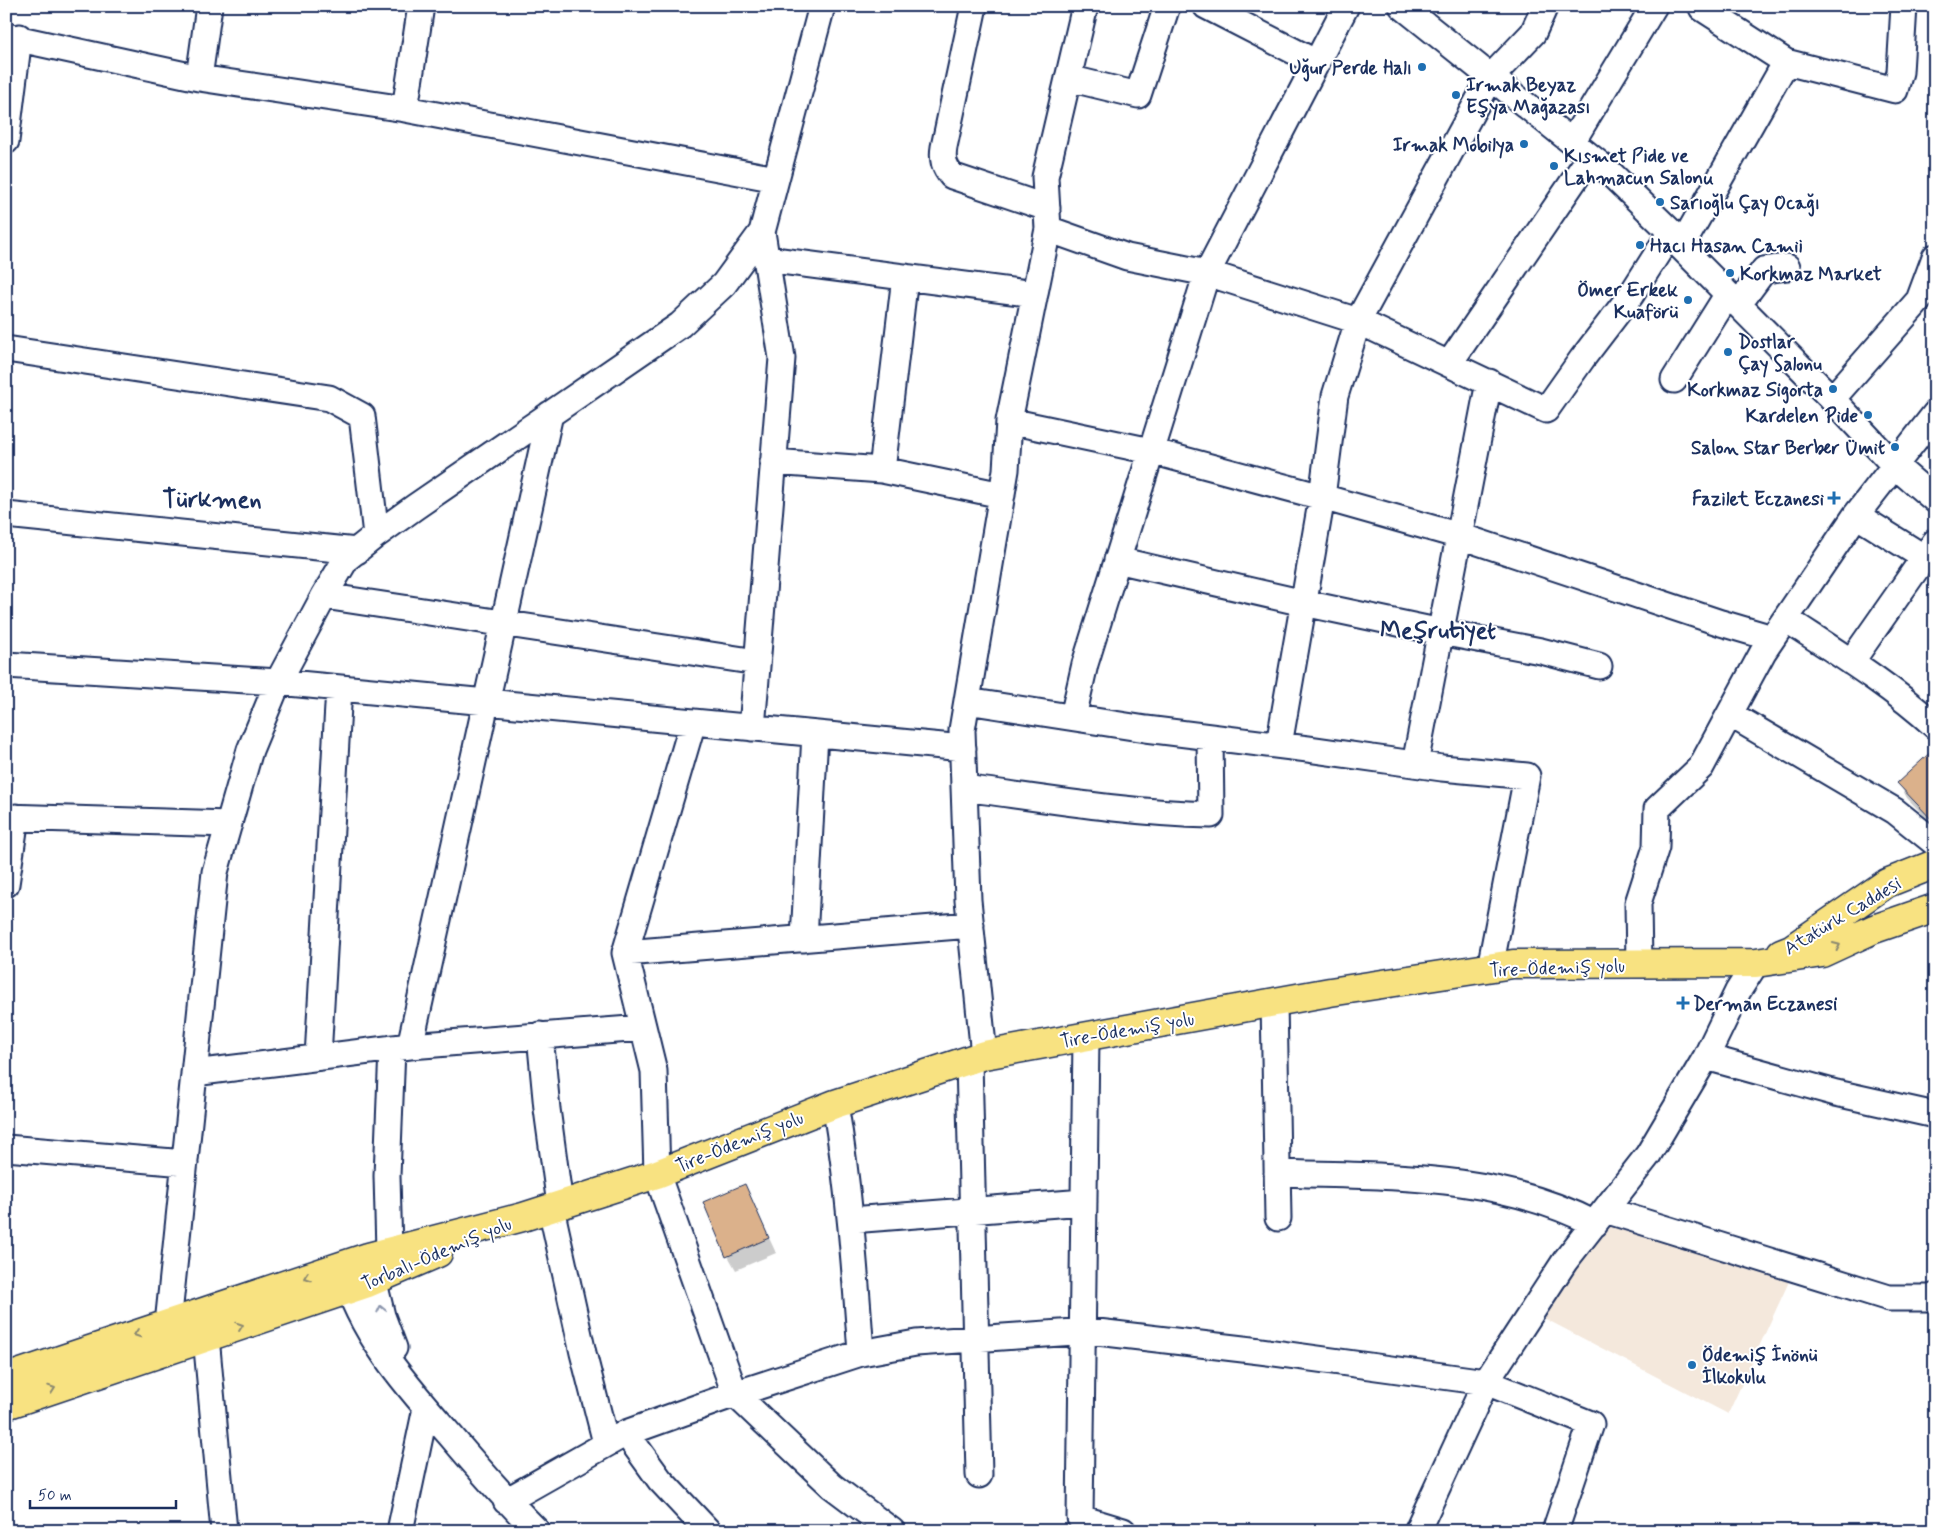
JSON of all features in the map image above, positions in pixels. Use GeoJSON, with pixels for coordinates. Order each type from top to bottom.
{"type":"FeatureCollection","features":[{"type":"Feature","properties":{"kind":"main road","name":"Atatürk Caddesi"},"geometry":{"type":"LineString","coordinates":[[1756,963],[1791,949],[1887,883],[1935,864]]}},
{"type":"Feature","properties":{"kind":"main road","name":"Atatürk Caddesi"},"geometry":{"type":"LineString","coordinates":[[1756,963],[1822,953],[1874,929],[1935,908]]}},
{"type":"Feature","properties":{"kind":"main road","name":"Tire-Ödemiş yolu"},"geometry":{"type":"LineString","coordinates":[[523,1217],[657,1174],[834,1104],[976,1058],[1274,1002],[1513,964],[1756,963]]}},
{"type":"Feature","properties":{"kind":"main road","name":"Torbalı-Ödemiş yolu"},"geometry":{"type":"LineString","coordinates":[[6,1405],[206,1337],[377,1263],[523,1217]]}},
{"type":"Feature","properties":{"kind":"main road","name":"Torbalı-Ödemiş yolu"},"geometry":{"type":"LineString","coordinates":[[6,1378],[168,1324],[345,1278]]}},
{"type":"Feature","properties":{"kind":"street"},"geometry":{"type":"LineString","coordinates":[[200,78],[209,6]]}},
{"type":"Feature","properties":{"kind":"street"},"geometry":{"type":"LineString","coordinates":[[405,109],[421,6]]}},
{"type":"Feature","properties":{"kind":"street"},"geometry":{"type":"LineString","coordinates":[[168,1324],[215,872],[250,750],[278,682],[346,559],[376,534],[680,325],[724,284],[762,232],[822,6]]}},
{"type":"Feature","properties":{"kind":"street"},"geometry":{"type":"LineString","coordinates":[[974,6],[944,147],[944,164],[952,176],[1048,218],[1127,257],[1207,273],[1358,322],[1546,410],[1582,359],[1676,240],[1786,62]]}},
{"type":"Feature","properties":{"kind":"street"},"geometry":{"type":"LineString","coordinates":[[979,1475],[972,1210],[976,1058],[962,730],[1006,470],[1009,421],[1035,294],[1048,218],[1045,177],[1085,6]]}},
{"type":"Feature","properties":{"kind":"street"},"geometry":{"type":"LineString","coordinates":[[1068,78],[1138,94],[1167,6]]}},
{"type":"Feature","properties":{"kind":"street"},"geometry":{"type":"LineString","coordinates":[[1206,6],[1316,64]]}},
{"type":"Feature","properties":{"kind":"street"},"geometry":{"type":"LineString","coordinates":[[1073,717],[1085,664],[1207,273],[1346,6]]}},
{"type":"Feature","properties":{"kind":"street"},"geometry":{"type":"LineString","coordinates":[[1402,6],[1607,170],[1832,399],[1894,465],[1935,500]]}},
{"type":"Feature","properties":{"kind":"street"},"geometry":{"type":"LineString","coordinates":[[1279,745],[1322,497],[1335,396],[1358,322],[1491,77],[1533,33],[1545,6]]}},
{"type":"Feature","properties":{"kind":"street"},"geometry":{"type":"LineString","coordinates":[[1449,364],[1581,149],[1654,6]]}},
{"type":"Feature","properties":{"kind":"street"},"geometry":{"type":"LineString","coordinates":[[1703,6],[1702,8],[1786,62],[1895,90],[1900,72],[1904,6]]}},
{"type":"Feature","properties":{"kind":"street"},"geometry":{"type":"LineString","coordinates":[[6,141],[12,36],[200,78],[405,109],[776,179]]}},
{"type":"Feature","properties":{"kind":"street"},"geometry":{"type":"LineString","coordinates":[[752,728],[782,358],[762,232]]}},
{"type":"Feature","properties":{"kind":"street"},"geometry":{"type":"LineString","coordinates":[[1832,399],[1930,285],[1935,257]]}},
{"type":"Feature","properties":{"kind":"street"},"geometry":{"type":"LineString","coordinates":[[766,259],[1035,294]]}},
{"type":"Feature","properties":{"kind":"street"},"geometry":{"type":"LineString","coordinates":[[1674,380],[1733,300],[1764,270],[1787,267]]}},
{"type":"Feature","properties":{"kind":"street"},"geometry":{"type":"LineString","coordinates":[[882,470],[905,277]]}},
{"type":"Feature","properties":{"kind":"street"},"geometry":{"type":"LineString","coordinates":[[6,348],[329,398],[362,416],[376,534]]}},
{"type":"Feature","properties":{"kind":"street"},"geometry":{"type":"LineString","coordinates":[[1415,764],[1489,382]]}},
{"type":"Feature","properties":{"kind":"street"},"geometry":{"type":"LineString","coordinates":[[409,1388],[382,1316],[377,1263],[401,1047],[486,702],[550,414]]}},
{"type":"Feature","properties":{"kind":"street"},"geometry":{"type":"LineString","coordinates":[[1639,964],[1638,904],[1656,847],[1658,809],[1701,767],[1779,628],[1856,514],[1935,414]]}},
{"type":"Feature","properties":{"kind":"street"},"geometry":{"type":"LineString","coordinates":[[1009,421],[1151,452],[1460,536],[1721,623],[1779,628],[1851,662],[1922,714],[1935,726]]}},
{"type":"Feature","properties":{"kind":"street"},"geometry":{"type":"LineString","coordinates":[[773,462],[882,470],[1002,495]]}},
{"type":"Feature","properties":{"kind":"street"},"geometry":{"type":"LineString","coordinates":[[1851,662],[1930,550],[1856,514]]}},
{"type":"Feature","properties":{"kind":"street"},"geometry":{"type":"LineString","coordinates":[[6,515],[357,551]]}},
{"type":"Feature","properties":{"kind":"street"},"geometry":{"type":"LineString","coordinates":[[1117,560],[1304,603],[1542,651],[1599,666]]}},
{"type":"Feature","properties":{"kind":"street"},"geometry":{"type":"LineString","coordinates":[[324,596],[758,662]]}},
{"type":"Feature","properties":{"kind":"street"},"geometry":{"type":"LineString","coordinates":[[6,665],[278,682],[963,748]]}},
{"type":"Feature","properties":{"kind":"street"},"geometry":{"type":"LineString","coordinates":[[318,1057],[339,688]]}},
{"type":"Feature","properties":{"kind":"street"},"geometry":{"type":"LineString","coordinates":[[967,701],[1146,729],[1415,764],[1527,776],[1490,968]]}},
{"type":"Feature","properties":{"kind":"street"},"geometry":{"type":"LineString","coordinates":[[1730,714],[1895,811],[1935,843]]}},
{"type":"Feature","properties":{"kind":"street"},"geometry":{"type":"LineString","coordinates":[[693,722],[625,953],[654,1071],[657,1174],[735,1394],[832,1486],[892,1531]]}},
{"type":"Feature","properties":{"kind":"street"},"geometry":{"type":"LineString","coordinates":[[804,939],[815,734]]}},
{"type":"Feature","properties":{"kind":"street"},"geometry":{"type":"LineString","coordinates":[[964,788],[1081,803],[1211,815],[1210,737]]}},
{"type":"Feature","properties":{"kind":"street"},"geometry":{"type":"LineString","coordinates":[[6,884],[11,817],[229,824]]}},
{"type":"Feature","properties":{"kind":"street"},"geometry":{"type":"LineString","coordinates":[[625,953],[971,925]]}},
{"type":"Feature","properties":{"kind":"street"},"geometry":{"type":"LineString","coordinates":[[1417,1531],[1486,1382],[1565,1261],[1648,1155],[1706,1057],[1738,991],[1756,963]]}},
{"type":"Feature","properties":{"kind":"street"},"geometry":{"type":"LineString","coordinates":[[1274,1002],[1278,1218]]}},
{"type":"Feature","properties":{"kind":"street"},"geometry":{"type":"LineString","coordinates":[[194,1073],[401,1047],[643,1028]]}},
{"type":"Feature","properties":{"kind":"street"},"geometry":{"type":"LineString","coordinates":[[540,1035],[556,1207],[583,1353],[616,1438],[660,1480],[708,1531]]}},
{"type":"Feature","properties":{"kind":"street"},"geometry":{"type":"LineString","coordinates":[[1086,1037],[1080,1518],[1123,1531]]}},
{"type":"Feature","properties":{"kind":"street"},"geometry":{"type":"LineString","coordinates":[[1706,1057],[1836,1093],[1935,1115]]}},
{"type":"Feature","properties":{"kind":"street"},"geometry":{"type":"LineString","coordinates":[[834,1104],[843,1152],[851,1220],[860,1353]]}},
{"type":"Feature","properties":{"kind":"street"},"geometry":{"type":"LineString","coordinates":[[6,1148],[185,1163]]}},
{"type":"Feature","properties":{"kind":"street"},"geometry":{"type":"LineString","coordinates":[[1277,1173],[1438,1179],[1471,1183],[1537,1199],[1569,1210],[1888,1298],[1931,1298],[1935,1296]]}},
{"type":"Feature","properties":{"kind":"street"},"geometry":{"type":"LineString","coordinates":[[851,1220],[1084,1202]]}},
{"type":"Feature","properties":{"kind":"street"},"geometry":{"type":"LineString","coordinates":[[345,1278],[370,1332],[409,1388],[506,1501],[537,1531]]}},
{"type":"Feature","properties":{"kind":"street"},"geometry":{"type":"LineString","coordinates":[[506,1501],[616,1438],[735,1394],[860,1353],[916,1343],[1082,1332],[1260,1351],[1486,1382],[1591,1424],[1556,1531]]}},
{"type":"Feature","properties":{"kind":"street"},"geometry":{"type":"LineString","coordinates":[[206,1337],[224,1531]]}},
{"type":"Feature","properties":{"kind":"street"},"geometry":{"type":"LineString","coordinates":[[400,1531],[426,1408]]}},
{"type":"Feature","properties":{"kind":"shaded area","name":"Ödemiş İnönü İlkokulu"},"geometry":{"type":"Polygon","coordinates":[[[1606,1218],[1792,1275],[1728,1414],[1538,1315],[1606,1218]]]}},
{"type":"Feature","properties":{"kind":"building"},"geometry":{"type":"Polygon","coordinates":[[[1935,750],[1935,823],[1897,783],[1935,750]]]}},
{"type":"Feature","properties":{"kind":"building"},"geometry":{"type":"Polygon","coordinates":[[[745,1184],[769,1238],[726,1257],[703,1202],[745,1184]]]}},
{"type":"Feature","properties":{"kind":"place","name":"Uğur Perde Halı"},"geometry":{"type":"Point","coordinates":[1422,67]}},
{"type":"Feature","properties":{"kind":"place","name":"Irmak Beyaz Eşya Mağazası"},"geometry":{"type":"Point","coordinates":[1456,95]}},
{"type":"Feature","properties":{"kind":"place","name":"Irmak Mobilya"},"geometry":{"type":"Point","coordinates":[1524,144]}},
{"type":"Feature","properties":{"kind":"place","name":"Kısmet Pide ve Lahmacun Salonu"},"geometry":{"type":"Point","coordinates":[1554,166]}},
{"type":"Feature","properties":{"kind":"place","name":"Sarıoğlu Çay Ocağı"},"geometry":{"type":"Point","coordinates":[1660,202]}},
{"type":"Feature","properties":{"kind":"place","name":"Hacı Hasan Camii"},"geometry":{"type":"Point","coordinates":[1640,245]}},
{"type":"Feature","properties":{"kind":"place","name":"Korkmaz Market"},"geometry":{"type":"Point","coordinates":[1730,273]}},
{"type":"Feature","properties":{"kind":"place","name":"Ömer Erkek Kuaförü"},"geometry":{"type":"Point","coordinates":[1688,300]}},
{"type":"Feature","properties":{"kind":"place","name":"Dostlar Çay Salonu"},"geometry":{"type":"Point","coordinates":[1728,352]}},
{"type":"Feature","properties":{"kind":"place","name":"Korkmaz Sigorta"},"geometry":{"type":"Point","coordinates":[1833,389]}},
{"type":"Feature","properties":{"kind":"place","name":"Kardelen Pide"},"geometry":{"type":"Point","coordinates":[1868,415]}},
{"type":"Feature","properties":{"kind":"place","name":"Salon Star Berber Ümit"},"geometry":{"type":"Point","coordinates":[1895,447]}},
{"type":"Feature","properties":{"kind":"place","name":"Fazilet Eczanesi"},"geometry":{"type":"Point","coordinates":[1834,498]}},
{"type":"Feature","properties":{"kind":"place","name":"Derman Eczanesi"},"geometry":{"type":"Point","coordinates":[1683,1003]}},
{"type":"Feature","properties":{"kind":"place","name":"Ödemiş İnönü İlkokulu"},"geometry":{"type":"Point","coordinates":[1692,1365]}},
{"type":"Feature","properties":{"kind":"district","name":"Türkmen"},"geometry":{"type":"Point","coordinates":[212,499]}},
{"type":"Feature","properties":{"kind":"district","name":"Meşrutiyet"},"geometry":{"type":"Point","coordinates":[1438,630]}}]}
